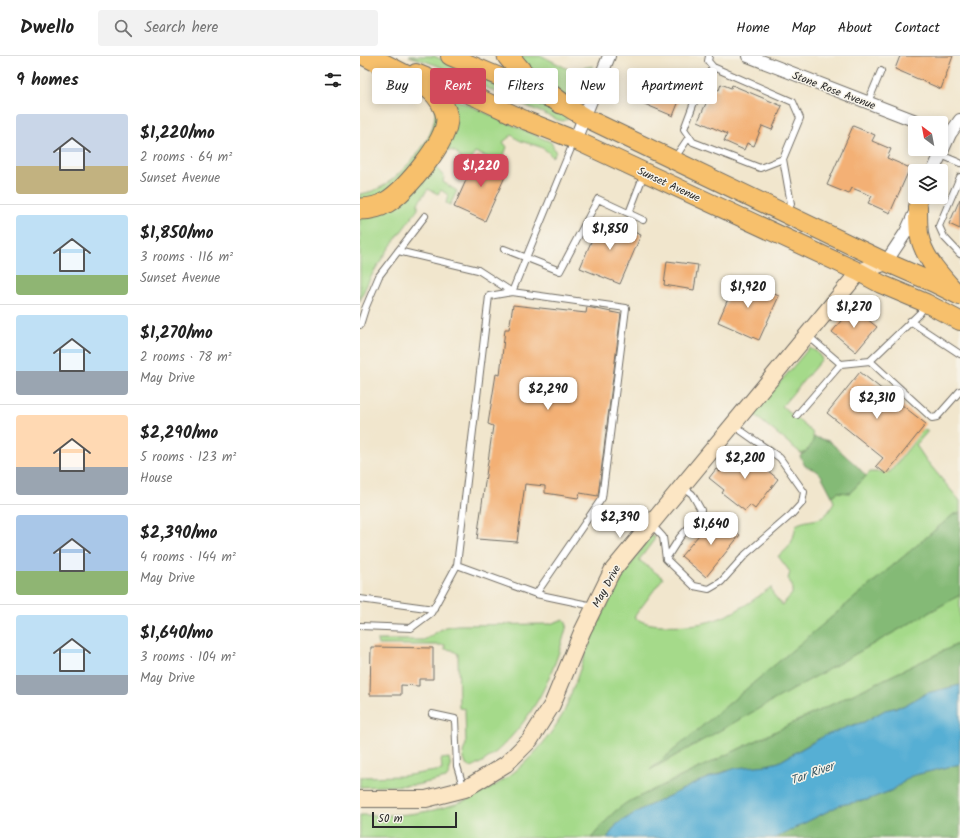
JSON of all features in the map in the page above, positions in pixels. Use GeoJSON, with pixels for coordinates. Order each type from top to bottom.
{"type":"FeatureCollection","features":[{"type":"Feature","properties":{"kind":"highway"},"geometry":{"type":"LineString","coordinates":[[360,209],[373,208],[382,205],[401,191],[430,157],[442,136],[447,120],[444,106],[435,92],[367,56]]}},
{"type":"Feature","properties":{"kind":"highway"},"geometry":{"type":"LineString","coordinates":[[508,56],[524,75],[561,103]]}},
{"type":"Feature","properties":{"kind":"main road","name":"Sunset Avenue"},"geometry":{"type":"LineString","coordinates":[[374,56],[478,98],[527,121],[575,140],[859,272],[881,284],[926,303],[960,321]]}},
{"type":"Feature","properties":{"kind":"main road"},"geometry":{"type":"LineString","coordinates":[[450,56],[561,103],[584,117],[886,262],[959,294]]}},
{"type":"Feature","properties":{"kind":"main road"},"geometry":{"type":"LineString","coordinates":[[920,204],[919,233],[922,247],[934,268],[959,294]]}},
{"type":"Feature","properties":{"kind":"main road"},"geometry":{"type":"LineString","coordinates":[[859,272],[886,262]]}},
{"type":"Feature","properties":{"kind":"main road","name":"May Drive"},"geometry":{"type":"LineString","coordinates":[[360,799],[426,800],[465,789],[506,764],[530,740],[552,705],[582,632],[612,571],[859,272]]}},
{"type":"Feature","properties":{"kind":"street"},"geometry":{"type":"LineString","coordinates":[[575,140],[609,56]]}},
{"type":"Feature","properties":{"kind":"street","name":"Stone Rose Avenue"},"geometry":{"type":"LineString","coordinates":[[748,56],[771,62],[908,118]]}},
{"type":"Feature","properties":{"kind":"street"},"geometry":{"type":"LineString","coordinates":[[948,130],[960,120]]}},
{"type":"Feature","properties":{"kind":"street"},"geometry":{"type":"LineString","coordinates":[[886,262],[906,232],[919,204]]}},
{"type":"Feature","properties":{"kind":"lane"},"geometry":{"type":"LineString","coordinates":[[710,56],[708,61],[713,67],[793,102],[800,118],[783,159],[791,204],[787,214]]}},
{"type":"Feature","properties":{"kind":"lane"},"geometry":{"type":"LineString","coordinates":[[713,67],[699,89],[684,129],[689,137],[693,142],[760,168],[783,159]]}},
{"type":"Feature","properties":{"kind":"lane"},"geometry":{"type":"LineString","coordinates":[[868,102],[881,71]]}},
{"type":"Feature","properties":{"kind":"lane"},"geometry":{"type":"LineString","coordinates":[[673,159],[689,137]]}},
{"type":"Feature","properties":{"kind":"lane"},"geometry":{"type":"LineString","coordinates":[[512,292],[575,140]]}},
{"type":"Feature","properties":{"kind":"lane"},"geometry":{"type":"LineString","coordinates":[[945,156],[960,163]]}},
{"type":"Feature","properties":{"kind":"lane"},"geometry":{"type":"LineString","coordinates":[[629,213],[645,173]]}},
{"type":"Feature","properties":{"kind":"lane"},"geometry":{"type":"LineString","coordinates":[[960,177],[939,226],[944,237],[960,254]]}},
{"type":"Feature","properties":{"kind":"lane"},"geometry":{"type":"LineString","coordinates":[[504,249],[560,271],[598,199],[643,220]]}},
{"type":"Feature","properties":{"kind":"lane"},"geometry":{"type":"LineString","coordinates":[[360,325],[365,308],[379,276],[426,216]]}},
{"type":"Feature","properties":{"kind":"lane"},"geometry":{"type":"LineString","coordinates":[[398,251],[478,270],[512,292]]}},
{"type":"Feature","properties":{"kind":"lane"},"geometry":{"type":"LineString","coordinates":[[360,626],[411,628],[434,609],[457,566],[489,296],[512,292],[626,308],[602,498],[536,594]]}},
{"type":"Feature","properties":{"kind":"lane"},"geometry":{"type":"LineString","coordinates":[[797,415],[841,364],[870,361],[920,313],[926,303]]}},
{"type":"Feature","properties":{"kind":"lane"},"geometry":{"type":"LineString","coordinates":[[910,322],[960,354]]}},
{"type":"Feature","properties":{"kind":"lane"},"geometry":{"type":"LineString","coordinates":[[807,335],[841,364]]}},
{"type":"Feature","properties":{"kind":"lane"},"geometry":{"type":"LineString","coordinates":[[870,361],[932,418],[937,417],[960,391]]}},
{"type":"Feature","properties":{"kind":"lane"},"geometry":{"type":"LineString","coordinates":[[651,524],[663,536],[666,559],[694,586],[709,589],[721,582],[746,554],[791,516],[802,503],[804,492],[780,458],[733,425]]}},
{"type":"Feature","properties":{"kind":"lane"},"geometry":{"type":"LineString","coordinates":[[666,559],[680,537],[693,523],[701,510],[692,494],[682,486]]}},
{"type":"Feature","properties":{"kind":"lane"},"geometry":{"type":"LineString","coordinates":[[457,566],[536,594],[595,606]]}},
{"type":"Feature","properties":{"kind":"lane"},"geometry":{"type":"LineString","coordinates":[[360,599],[434,609]]}},
{"type":"Feature","properties":{"kind":"lane"},"geometry":{"type":"LineString","coordinates":[[432,714],[455,718],[457,766],[465,789]]}},
{"type":"Feature","properties":{"kind":"green space"},"geometry":{"type":"Polygon","coordinates":[[[409,56],[434,56],[460,68],[443,68],[409,56]]]}},
{"type":"Feature","properties":{"kind":"green space"},"geometry":{"type":"Polygon","coordinates":[[[516,56],[542,56],[566,68],[566,98],[563,98],[558,94],[558,68],[529,68],[516,56]]]}},
{"type":"Feature","properties":{"kind":"green space"},"geometry":{"type":"Polygon","coordinates":[[[593,66],[592,68],[582,68],[593,66]]]}},
{"type":"Feature","properties":{"kind":"green space"},"geometry":{"type":"Polygon","coordinates":[[[486,80],[494,83],[494,91],[486,88],[486,80]]]}},
{"type":"Feature","properties":{"kind":"green space"},"geometry":{"type":"Polygon","coordinates":[[[436,104],[466,104],[551,142],[556,153],[552,157],[543,148],[517,139],[512,135],[503,142],[507,147],[501,163],[475,152],[467,171],[462,168],[461,160],[458,154],[449,150],[444,150],[435,166],[444,177],[443,182],[457,191],[450,205],[446,203],[448,195],[441,190],[438,194],[428,189],[418,203],[418,209],[371,276],[360,301],[360,194],[367,193],[383,186],[398,175],[426,142],[433,125],[436,104]]]}},
{"type":"Feature","properties":{"kind":"green space"},"geometry":{"type":"Polygon","coordinates":[[[523,104],[540,104],[566,116],[568,119],[563,121],[523,104]]]}},
{"type":"Feature","properties":{"kind":"green space"},"geometry":{"type":"Polygon","coordinates":[[[809,348],[816,351],[822,359],[782,406],[812,432],[812,445],[802,454],[753,414],[809,348]]]}},
{"type":"Feature","properties":{"kind":"green space"},"geometry":{"type":"Polygon","coordinates":[[[923,430],[928,431],[916,445],[926,460],[960,501],[960,513],[954,514],[653,768],[960,595],[960,643],[626,803],[594,838],[360,838],[360,815],[409,814],[457,804],[498,784],[517,770],[534,754],[563,714],[591,640],[604,612],[636,556],[651,535],[655,536],[654,540],[639,560],[663,578],[634,617],[641,621],[650,624],[682,625],[710,621],[734,612],[771,587],[773,594],[782,605],[792,594],[792,585],[788,579],[790,572],[778,556],[791,543],[796,525],[823,517],[834,503],[832,496],[838,492],[850,493],[870,472],[890,472],[923,430]]]}},
{"type":"Feature","properties":{"kind":"green space"},"geometry":{"type":"Polygon","coordinates":[[[814,437],[829,441],[866,476],[850,493],[838,492],[832,496],[821,475],[817,471],[805,466],[800,456],[809,448],[814,437]]]}},
{"type":"Feature","properties":{"kind":"green space"},"geometry":{"type":"Polygon","coordinates":[[[960,513],[960,595],[650,770],[954,514],[960,513]]]}},
{"type":"Feature","properties":{"kind":"green space"},"geometry":{"type":"Polygon","coordinates":[[[564,619],[567,625],[556,661],[541,694],[532,709],[510,739],[487,759],[470,767],[466,765],[463,752],[466,744],[465,709],[459,708],[458,654],[452,650],[445,649],[445,645],[378,645],[377,640],[424,640],[445,627],[457,625],[550,624],[564,619]]]}},
{"type":"Feature","properties":{"kind":"green space"},"geometry":{"type":"Polygon","coordinates":[[[960,643],[960,685],[927,693],[903,706],[885,710],[864,722],[818,739],[779,762],[726,771],[700,781],[640,810],[617,824],[607,838],[591,838],[614,812],[626,803],[960,643]]]}},
{"type":"Feature","properties":{"kind":"green space"},"geometry":{"type":"Polygon","coordinates":[[[449,758],[450,769],[446,778],[416,785],[360,787],[360,777],[403,776],[442,770],[441,759],[449,758]]]}},
{"type":"Feature","properties":{"kind":"green space"},"geometry":{"type":"Polygon","coordinates":[[[960,764],[960,838],[775,838],[840,805],[867,800],[893,790],[911,776],[960,764]]]}},
{"type":"Feature","properties":{"kind":"water","name":"Tar River"},"geometry":{"type":"Polygon","coordinates":[[[960,685],[960,764],[911,776],[893,790],[867,800],[840,805],[775,838],[607,838],[617,824],[640,810],[700,781],[736,768],[767,765],[779,762],[824,736],[864,722],[885,710],[903,706],[927,693],[960,685]]]}},
{"type":"Feature","properties":{"kind":"building"},"geometry":{"type":"Polygon","coordinates":[[[900,56],[953,56],[941,89],[895,69],[900,56]]]}},
{"type":"Feature","properties":{"kind":"building"},"geometry":{"type":"Polygon","coordinates":[[[721,84],[731,88],[732,85],[782,106],[772,130],[762,126],[754,146],[747,143],[744,150],[724,141],[727,134],[698,121],[706,104],[717,104],[717,89],[719,90],[721,84]]]}},
{"type":"Feature","properties":{"kind":"building"},"geometry":{"type":"Polygon","coordinates":[[[644,104],[678,104],[673,116],[644,104]]]}},
{"type":"Feature","properties":{"kind":"building"},"geometry":{"type":"Polygon","coordinates":[[[853,126],[875,135],[872,141],[891,149],[887,158],[908,167],[908,172],[890,213],[868,203],[872,196],[852,188],[849,194],[827,185],[853,126]]]}},
{"type":"Feature","properties":{"kind":"building"},"geometry":{"type":"Polygon","coordinates":[[[477,156],[508,170],[485,221],[454,207],[477,156]]]}},
{"type":"Feature","properties":{"kind":"building"},"geometry":{"type":"Polygon","coordinates":[[[960,199],[960,229],[949,224],[960,199]]]}},
{"type":"Feature","properties":{"kind":"building"},"geometry":{"type":"Polygon","coordinates":[[[601,218],[641,235],[620,284],[580,268],[601,218]]]}},
{"type":"Feature","properties":{"kind":"building"},"geometry":{"type":"Polygon","coordinates":[[[667,261],[698,265],[694,290],[664,285],[667,261]]]}},
{"type":"Feature","properties":{"kind":"building"},"geometry":{"type":"Polygon","coordinates":[[[737,278],[779,296],[759,340],[718,322],[737,278]]]}},
{"type":"Feature","properties":{"kind":"building"},"geometry":{"type":"Polygon","coordinates":[[[513,305],[586,313],[587,307],[621,314],[598,496],[580,493],[578,498],[545,493],[545,486],[525,484],[517,542],[477,539],[493,426],[488,424],[496,374],[500,375],[505,329],[509,329],[513,305]]]}},
{"type":"Feature","properties":{"kind":"building"},"geometry":{"type":"Polygon","coordinates":[[[852,307],[877,327],[856,352],[832,332],[852,307]]]}},
{"type":"Feature","properties":{"kind":"building"},"geometry":{"type":"Polygon","coordinates":[[[860,372],[926,424],[886,474],[876,466],[883,458],[827,413],[860,372]]]}},
{"type":"Feature","properties":{"kind":"building"},"geometry":{"type":"Polygon","coordinates":[[[738,449],[753,461],[757,455],[771,466],[767,470],[778,479],[755,509],[750,505],[745,511],[722,493],[724,490],[709,478],[716,469],[720,472],[738,449]]]}},
{"type":"Feature","properties":{"kind":"building"},"geometry":{"type":"Polygon","coordinates":[[[716,515],[740,535],[706,577],[681,556],[716,515]]]}},
{"type":"Feature","properties":{"kind":"building"},"geometry":{"type":"Polygon","coordinates":[[[371,647],[433,648],[433,679],[419,679],[419,686],[401,685],[401,695],[370,695],[371,647]]]}}]}
